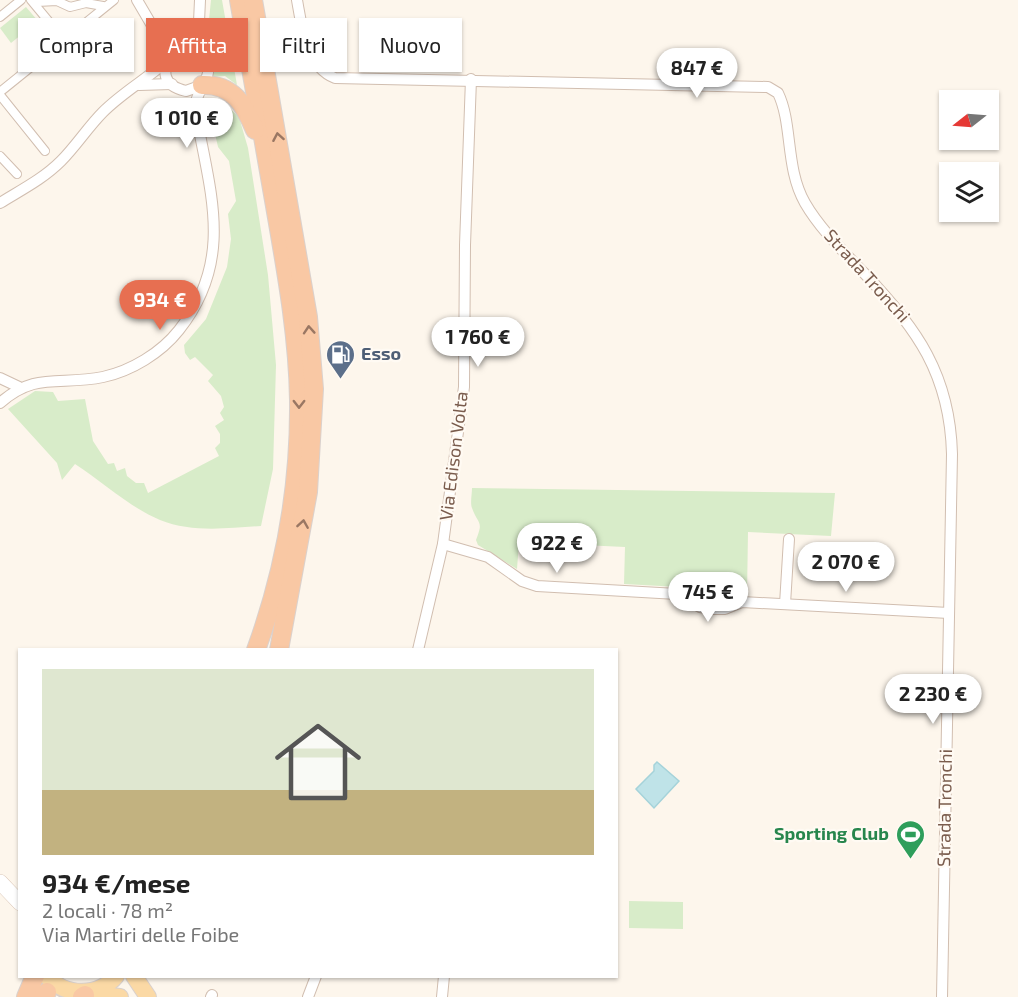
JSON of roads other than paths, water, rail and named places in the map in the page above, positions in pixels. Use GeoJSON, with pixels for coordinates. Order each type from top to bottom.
{"type":"FeatureCollection","features":[{"type":"Feature","properties":{"kind":"highway"},"geometry":{"type":"LineString","coordinates":[[239,0],[296,336],[298,431],[288,525],[267,618],[257,648]]}},
{"type":"Feature","properties":{"kind":"highway"},"geometry":{"type":"LineString","coordinates":[[253,0],[308,317],[314,389],[309,492],[279,648]]}},
{"type":"Feature","properties":{"kind":"highway"},"geometry":{"type":"LineString","coordinates":[[201,86],[227,89],[241,101],[247,112],[256,132],[281,242]]}},
{"type":"Feature","properties":{"kind":"highway"},"geometry":{"type":"LineString","coordinates":[[270,648],[292,582]]}},
{"type":"Feature","properties":{"kind":"highway"},"geometry":{"type":"LineString","coordinates":[[249,648],[256,631],[267,618]]}},
{"type":"Feature","properties":{"kind":"highway"},"geometry":{"type":"LineString","coordinates":[[26,997],[34,978]]}},
{"type":"Feature","properties":{"kind":"main road"},"geometry":{"type":"LineString","coordinates":[[86,995],[103,990],[114,978]]}},
{"type":"Feature","properties":{"kind":"main road"},"geometry":{"type":"LineString","coordinates":[[135,978],[148,997]]}},
{"type":"Feature","properties":{"kind":"main road"},"geometry":{"type":"LineString","coordinates":[[46,988],[86,995],[120,997]]}},
{"type":"Feature","properties":{"kind":"street"},"geometry":{"type":"LineString","coordinates":[[0,17],[21,0]]}},
{"type":"Feature","properties":{"kind":"street"},"geometry":{"type":"LineString","coordinates":[[35,1],[57,1],[70,7],[87,3],[102,4],[114,0]]}},
{"type":"Feature","properties":{"kind":"street"},"geometry":{"type":"LineString","coordinates":[[137,0],[148,18]]}},
{"type":"Feature","properties":{"kind":"street"},"geometry":{"type":"LineString","coordinates":[[199,18],[200,0]]}},
{"type":"Feature","properties":{"kind":"street","name":"Strada Tronchi"},"geometry":{"type":"LineString","coordinates":[[297,0],[303,31],[314,63],[322,72],[335,78],[471,79],[768,87],[778,93],[790,162],[804,201],[851,261],[904,316],[938,375],[948,402],[952,453],[942,997]]}},
{"type":"Feature","properties":{"kind":"street"},"geometry":{"type":"LineString","coordinates":[[35,1],[47,18]]}},
{"type":"Feature","properties":{"kind":"street"},"geometry":{"type":"LineString","coordinates":[[88,18],[102,4]]}},
{"type":"Feature","properties":{"kind":"street"},"geometry":{"type":"LineString","coordinates":[[27,72],[0,94],[45,151]]}},
{"type":"Feature","properties":{"kind":"street"},"geometry":{"type":"LineString","coordinates":[[0,203],[37,181],[60,162],[102,113],[132,86],[155,72]]}},
{"type":"Feature","properties":{"kind":"street"},"geometry":{"type":"LineString","coordinates":[[167,72],[172,84]]}},
{"type":"Feature","properties":{"kind":"street"},"geometry":{"type":"LineString","coordinates":[[0,403],[19,387],[37,382],[91,379],[121,371],[144,360],[171,340],[189,317],[210,274],[215,235],[195,108],[206,72]]}},
{"type":"Feature","properties":{"kind":"street","name":"Via Edison Volta"},"geometry":{"type":"LineString","coordinates":[[418,648],[443,544],[464,387],[465,245],[471,79]]}},
{"type":"Feature","properties":{"kind":"street"},"geometry":{"type":"LineString","coordinates":[[132,86],[151,83],[172,84],[183,90],[192,91],[201,86]]}},
{"type":"Feature","properties":{"kind":"street"},"geometry":{"type":"LineString","coordinates":[[183,90],[195,108]]}},
{"type":"Feature","properties":{"kind":"street"},"geometry":{"type":"LineString","coordinates":[[0,156],[16,174]]}},
{"type":"Feature","properties":{"kind":"street"},"geometry":{"type":"LineString","coordinates":[[0,378],[19,387]]}},
{"type":"Feature","properties":{"kind":"street"},"geometry":{"type":"LineString","coordinates":[[785,604],[789,539]]}},
{"type":"Feature","properties":{"kind":"street"},"geometry":{"type":"LineString","coordinates":[[443,544],[488,557],[513,575],[537,586],[678,594],[710,588],[724,591],[742,602]]}},
{"type":"Feature","properties":{"kind":"street"},"geometry":{"type":"LineString","coordinates":[[678,594],[700,607],[712,609],[725,609],[742,602],[949,613]]}},
{"type":"Feature","properties":{"kind":"street"},"geometry":{"type":"LineString","coordinates":[[308,997],[315,978]]}},
{"type":"Feature","properties":{"kind":"street"},"geometry":{"type":"LineString","coordinates":[[442,997],[444,978]]}},
{"type":"Feature","properties":{"kind":"water"},"geometry":{"type":"Polygon","coordinates":[[[657,762],[679,781],[654,808],[636,789],[654,771],[654,765],[657,762]]]}},
{"type":"Feature","properties":{"kind":"tunnel"},"geometry":{"type":"LineString","coordinates":[[59,997],[71,978]]}},
{"type":"Feature","properties":{"kind":"place","name":"Esso"},"geometry":{"type":"Point","coordinates":[340,380]}},
{"type":"Feature","properties":{"kind":"place","name":"Sporting Club"},"geometry":{"type":"Point","coordinates":[910,860]}}]}
